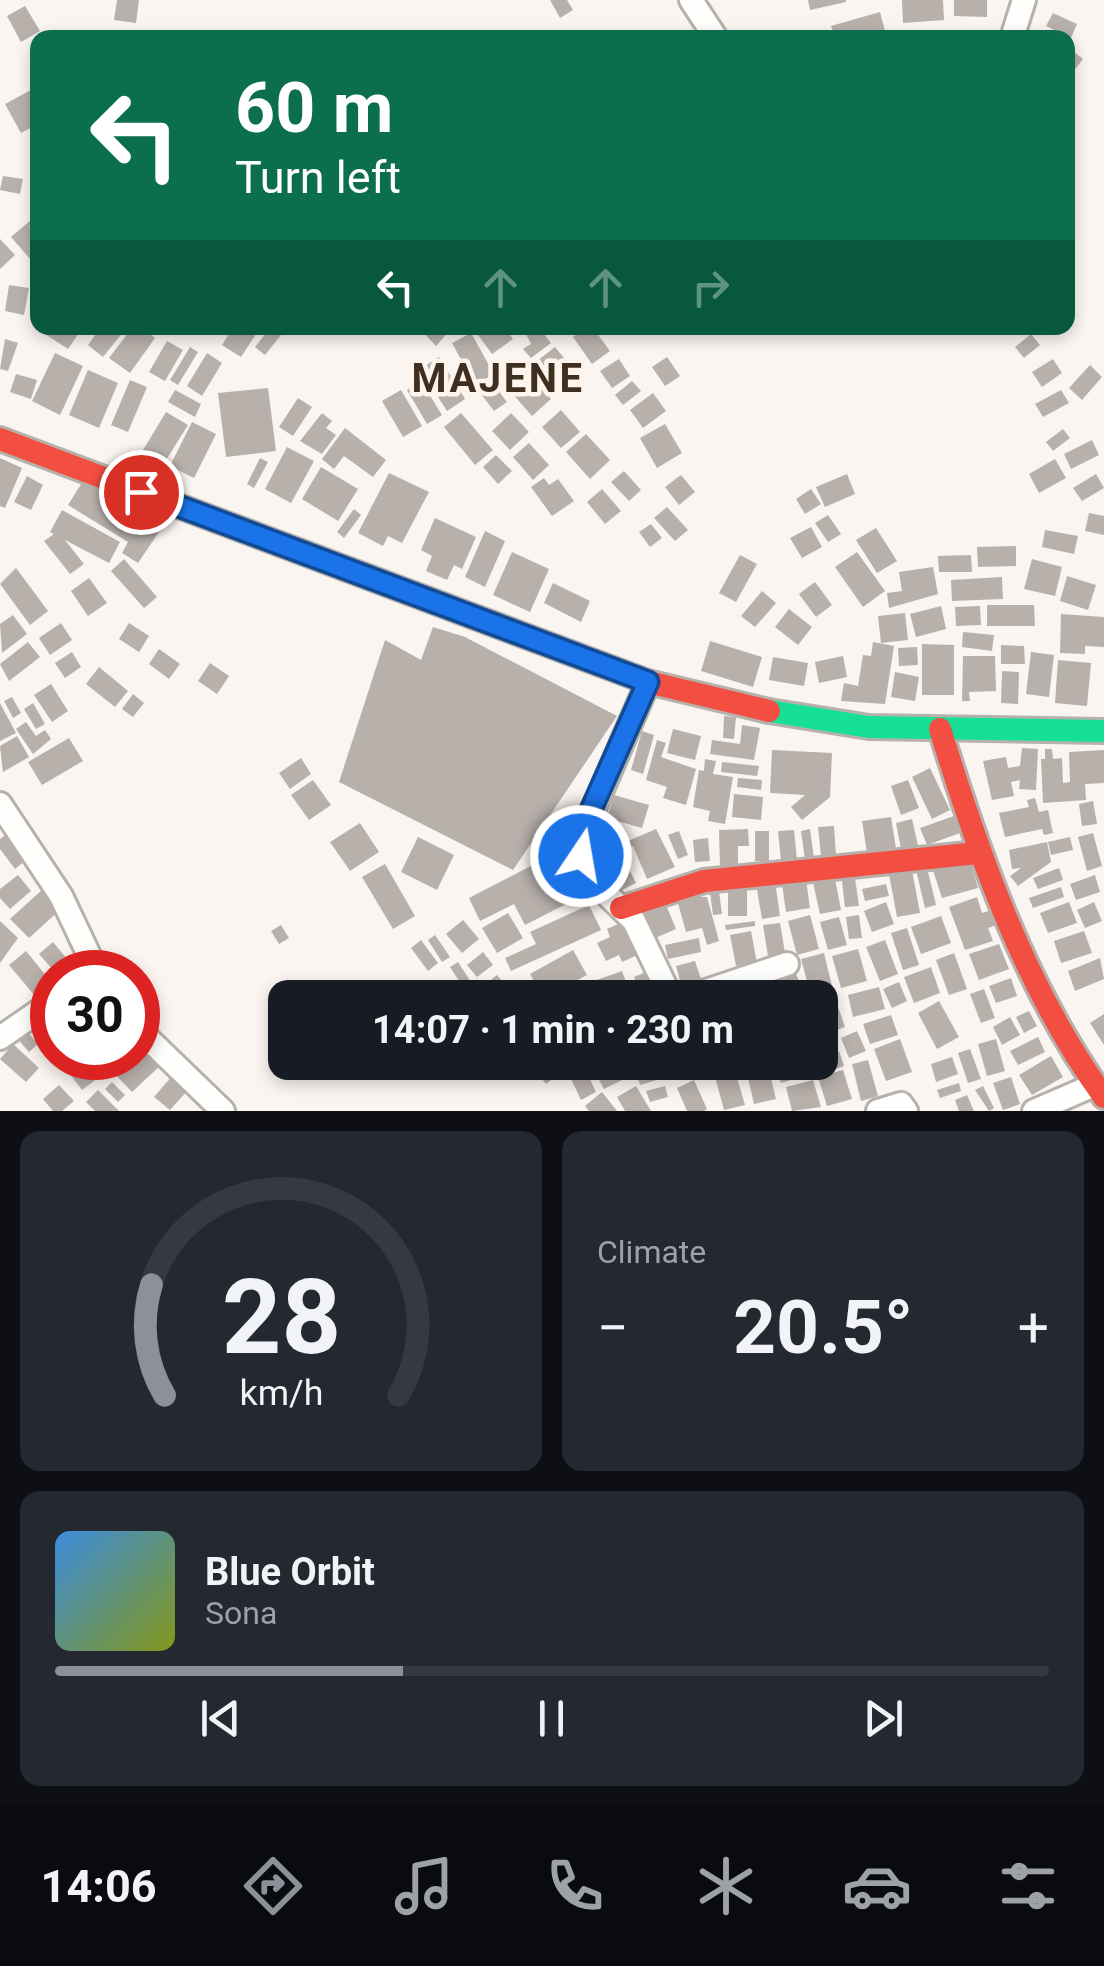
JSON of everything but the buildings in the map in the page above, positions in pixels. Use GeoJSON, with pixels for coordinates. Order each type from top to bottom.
{"type":"FeatureCollection","features":[{"type":"Feature","properties":{"kind":"main road"},"geometry":{"type":"LineString","coordinates":[[0,439],[648,682],[810,721],[940,729],[1030,726],[1104,731]]}},
{"type":"Feature","properties":{"kind":"main road"},"geometry":{"type":"LineString","coordinates":[[940,729],[978,853],[1056,1024],[1098,1091]]}},
{"type":"Feature","properties":{"kind":"main road"},"geometry":{"type":"LineString","coordinates":[[621,908],[704,881],[978,853]]}},
{"type":"Feature","properties":{"kind":"street"},"geometry":{"type":"LineString","coordinates":[[690,0],[711,30]]}},
{"type":"Feature","properties":{"kind":"street"},"geometry":{"type":"LineString","coordinates":[[1015,30],[1024,0]]}},
{"type":"Feature","properties":{"kind":"street"},"geometry":{"type":"LineString","coordinates":[[648,682],[579,843],[588,870],[648,946],[663,980]]}},
{"type":"Feature","properties":{"kind":"street"},"geometry":{"type":"LineString","coordinates":[[0,804],[62,896],[86,950]]}},
{"type":"Feature","properties":{"kind":"street"},"geometry":{"type":"LineString","coordinates":[[739,980],[787,964]]}},
{"type":"Feature","properties":{"kind":"street"},"geometry":{"type":"LineString","coordinates":[[0,1038],[30,1017]]}},
{"type":"Feature","properties":{"kind":"street"},"geometry":{"type":"LineString","coordinates":[[160,1049],[223,1111]]}},
{"type":"Feature","properties":{"kind":"street"},"geometry":{"type":"LineString","coordinates":[[1034,1111],[1098,1091]]}},
{"type":"Feature","properties":{"kind":"street"},"geometry":{"type":"LineString","coordinates":[[878,1111],[901,1104],[906,1111]]}},
{"type":"Feature","properties":{"kind":"traffic: fast"},"geometry":{"type":"LineString","coordinates":[[769,711],[869,727],[1104,731]]}},
{"type":"Feature","properties":{"kind":"traffic: jam"},"geometry":{"type":"LineString","coordinates":[[0,439],[648,682],[769,711]]}},
{"type":"Feature","properties":{"kind":"traffic: jam"},"geometry":{"type":"LineString","coordinates":[[940,729],[1007,920],[1051,1011],[1104,1097]]}},
{"type":"Feature","properties":{"kind":"traffic: jam"},"geometry":{"type":"LineString","coordinates":[[621,908],[704,881],[978,853]]}},
{"type":"Feature","properties":{"kind":"district","name":"MAJENE"},"geometry":{"type":"Point","coordinates":[498,378]}},
{"type":"Feature","properties":{"kind":"route"},"geometry":{"type":"LineString","coordinates":[[141,492],[648,682],[586,821],[579,843],[581,856]]}}]}
